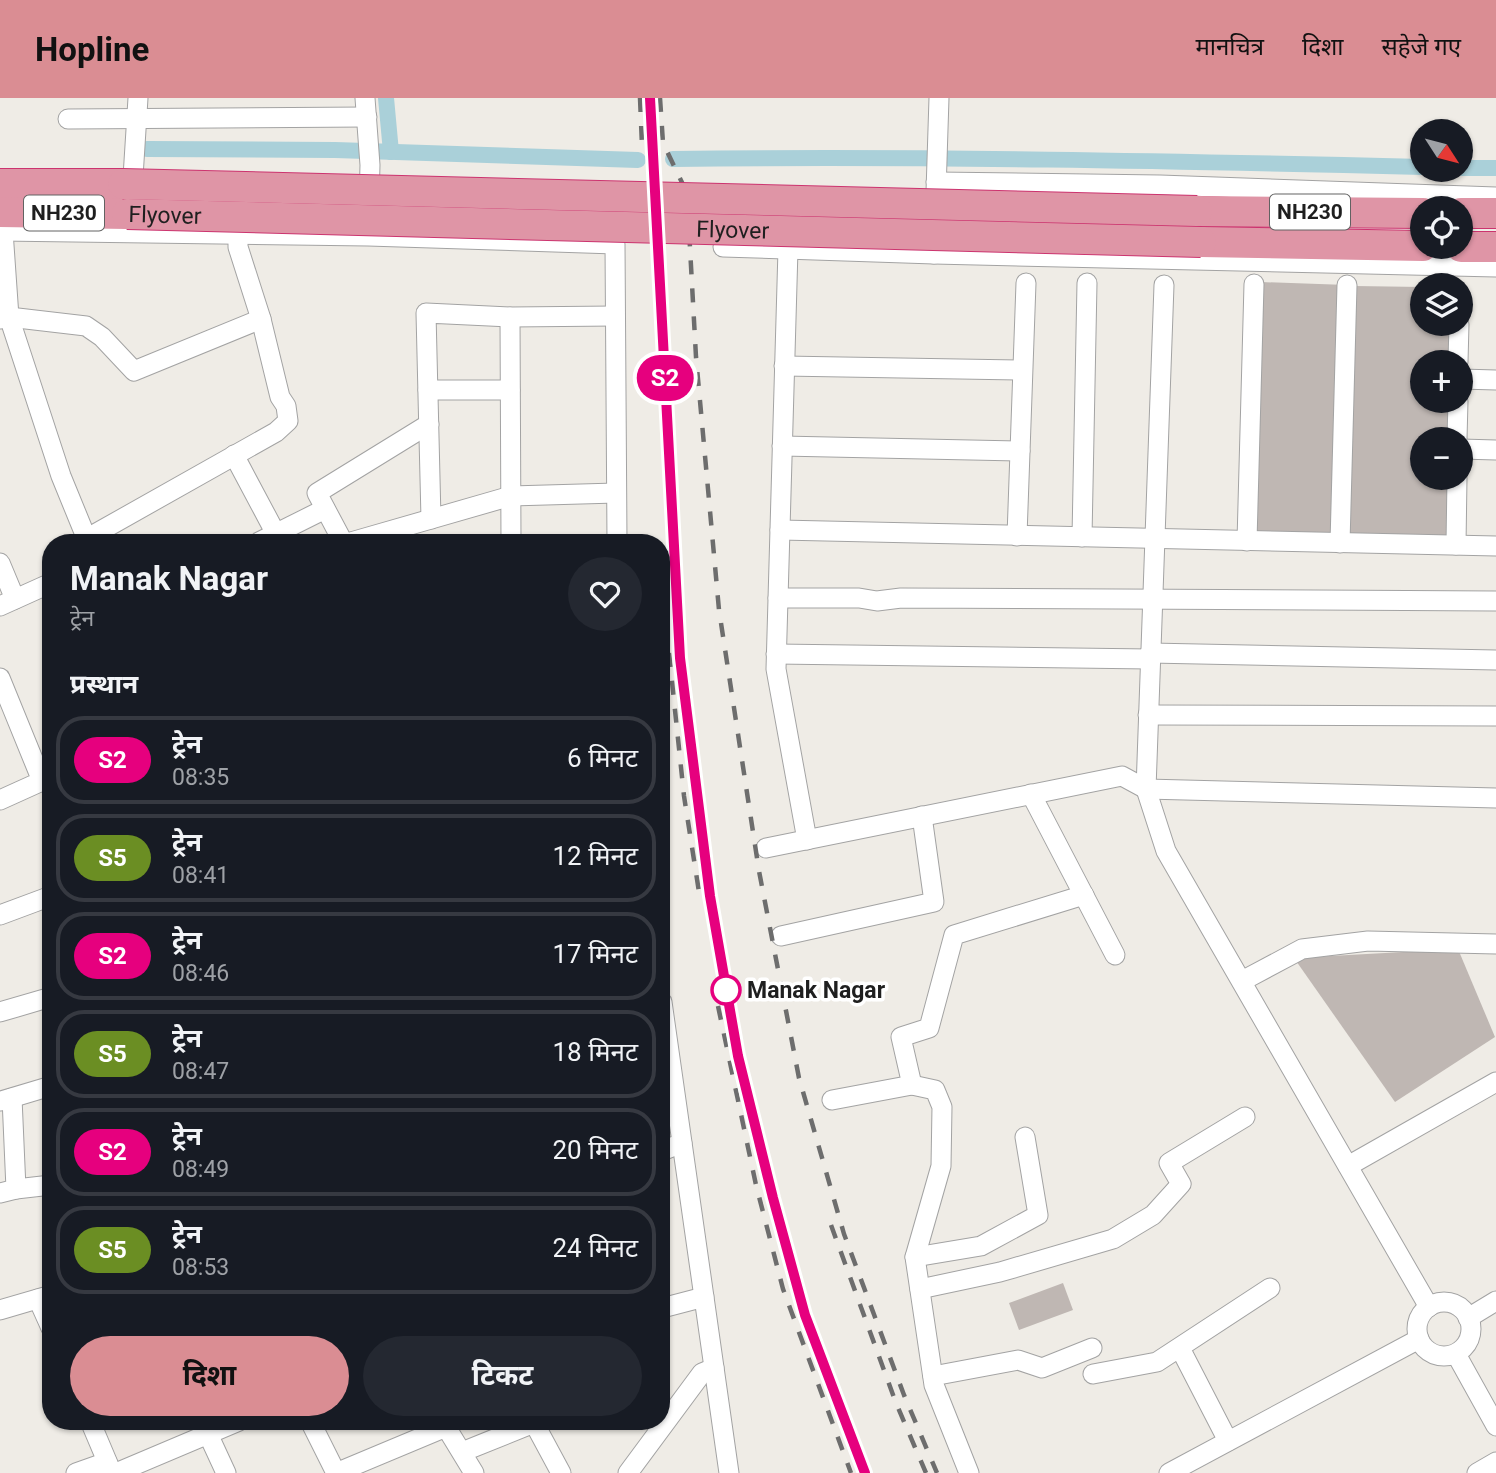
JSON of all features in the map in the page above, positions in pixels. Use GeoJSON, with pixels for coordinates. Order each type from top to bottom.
{"type":"FeatureCollection","features":[{"type":"Feature","properties":{"kind":"highway","name":"Flyover"},"geometry":{"type":"LineString","coordinates":[[0,184],[123,184],[1197,211],[1410,213]]}},
{"type":"Feature","properties":{"kind":"highway"},"geometry":{"type":"LineString","coordinates":[[1473,213],[1496,213]]}},
{"type":"Feature","properties":{"kind":"highway","name":"Flyover"},"geometry":{"type":"LineString","coordinates":[[1,224],[128,223],[1410,246]]}},
{"type":"Feature","properties":{"kind":"highway"},"geometry":{"type":"LineString","coordinates":[[1473,247],[1496,247]]}},
{"type":"Feature","properties":{"kind":"street"},"geometry":{"type":"LineString","coordinates":[[138,98],[128,223],[238,234],[615,244],[617,534]]}},
{"type":"Feature","properties":{"kind":"street"},"geometry":{"type":"LineString","coordinates":[[934,254],[939,98]]}},
{"type":"Feature","properties":{"kind":"street"},"geometry":{"type":"LineString","coordinates":[[68,119],[367,115],[370,165],[368,236]]}},
{"type":"Feature","properties":{"kind":"street"},"geometry":{"type":"LineString","coordinates":[[936,178],[1496,197]]}},
{"type":"Feature","properties":{"kind":"street"},"geometry":{"type":"LineString","coordinates":[[1,224],[4,318],[84,534]]}},
{"type":"Feature","properties":{"kind":"street"},"geometry":{"type":"LineString","coordinates":[[99,534],[276,432],[288,421],[261,319],[238,247],[238,234]]}},
{"type":"Feature","properties":{"kind":"street"},"geometry":{"type":"LineString","coordinates":[[723,247],[1496,267]]}},
{"type":"Feature","properties":{"kind":"street"},"geometry":{"type":"LineString","coordinates":[[788,249],[776,669],[807,840]]}},
{"type":"Feature","properties":{"kind":"street"},"geometry":{"type":"LineString","coordinates":[[1017,536],[1026,283]]}},
{"type":"Feature","properties":{"kind":"street"},"geometry":{"type":"LineString","coordinates":[[1082,537],[1087,283]]}},
{"type":"Feature","properties":{"kind":"street"},"geometry":{"type":"LineString","coordinates":[[1247,541],[1254,284]]}},
{"type":"Feature","properties":{"kind":"street"},"geometry":{"type":"LineString","coordinates":[[1164,285],[1146,789],[1166,851],[1429,1307]]}},
{"type":"Feature","properties":{"kind":"street"},"geometry":{"type":"LineString","coordinates":[[1340,543],[1347,285]]}},
{"type":"Feature","properties":{"kind":"street"},"geometry":{"type":"LineString","coordinates":[[430,519],[426,313],[510,317],[615,316]]}},
{"type":"Feature","properties":{"kind":"street"},"geometry":{"type":"LineString","coordinates":[[510,317],[511,534]]}},
{"type":"Feature","properties":{"kind":"street"},"geometry":{"type":"LineString","coordinates":[[4,318],[86,326],[103,337],[134,371],[261,319]]}},
{"type":"Feature","properties":{"kind":"street"},"geometry":{"type":"LineString","coordinates":[[784,366],[1022,370]]}},
{"type":"Feature","properties":{"kind":"street"},"geometry":{"type":"LineString","coordinates":[[1473,379],[1496,380]]}},
{"type":"Feature","properties":{"kind":"street"},"geometry":{"type":"LineString","coordinates":[[428,390],[510,390]]}},
{"type":"Feature","properties":{"kind":"street"},"geometry":{"type":"LineString","coordinates":[[339,534],[317,494],[429,424]]}},
{"type":"Feature","properties":{"kind":"street"},"geometry":{"type":"LineString","coordinates":[[782,446],[1020,451]]}},
{"type":"Feature","properties":{"kind":"street"},"geometry":{"type":"LineString","coordinates":[[1473,449],[1496,450]]}},
{"type":"Feature","properties":{"kind":"street"},"geometry":{"type":"LineString","coordinates":[[234,455],[265,534]]}},
{"type":"Feature","properties":{"kind":"street"},"geometry":{"type":"LineString","coordinates":[[1455,545],[1457,490]]}},
{"type":"Feature","properties":{"kind":"street"},"geometry":{"type":"LineString","coordinates":[[378,534],[511,496],[616,493]]}},
{"type":"Feature","properties":{"kind":"street"},"geometry":{"type":"LineString","coordinates":[[275,534],[325,509]]}},
{"type":"Feature","properties":{"kind":"street"},"geometry":{"type":"LineString","coordinates":[[780,530],[1496,545]]}},
{"type":"Feature","properties":{"kind":"street"},"geometry":{"type":"LineString","coordinates":[[0,563],[8,603],[42,587]]}},
{"type":"Feature","properties":{"kind":"street"},"geometry":{"type":"LineString","coordinates":[[778,598],[859,598],[877,601],[901,598],[1496,601]]}},
{"type":"Feature","properties":{"kind":"street"},"geometry":{"type":"LineString","coordinates":[[776,654],[1496,660]]}},
{"type":"Feature","properties":{"kind":"street"},"geometry":{"type":"LineString","coordinates":[[0,678],[42,781],[0,800]]}},
{"type":"Feature","properties":{"kind":"street"},"geometry":{"type":"LineString","coordinates":[[1149,715],[1496,716]]}},
{"type":"Feature","properties":{"kind":"street"},"geometry":{"type":"LineString","coordinates":[[766,848],[1122,776],[1146,789],[1496,798]]}},
{"type":"Feature","properties":{"kind":"street"},"geometry":{"type":"LineString","coordinates":[[1031,794],[1115,955]]}},
{"type":"Feature","properties":{"kind":"street"},"geometry":{"type":"LineString","coordinates":[[781,936],[934,902],[922,816]]}},
{"type":"Feature","properties":{"kind":"street"},"geometry":{"type":"LineString","coordinates":[[912,1085],[901,1037],[929,1028],[954,935],[1084,895]]}},
{"type":"Feature","properties":{"kind":"street"},"geometry":{"type":"LineString","coordinates":[[0,915],[42,899]]}},
{"type":"Feature","properties":{"kind":"street"},"geometry":{"type":"LineString","coordinates":[[1241,981],[1302,949],[1367,941],[1496,944]]}},
{"type":"Feature","properties":{"kind":"street"},"geometry":{"type":"LineString","coordinates":[[0,1012],[42,1000]]}},
{"type":"Feature","properties":{"kind":"street"},"geometry":{"type":"LineString","coordinates":[[670,1075],[729,1473]]}},
{"type":"Feature","properties":{"kind":"street"},"geometry":{"type":"LineString","coordinates":[[1348,1166],[1496,1082]]}},
{"type":"Feature","properties":{"kind":"street"},"geometry":{"type":"LineString","coordinates":[[832,1100],[912,1085],[935,1090],[943,1107],[941,1166],[915,1257],[934,1385],[969,1473]]}},
{"type":"Feature","properties":{"kind":"street"},"geometry":{"type":"LineString","coordinates":[[42,1089],[6,1100],[8,1191],[42,1186]]}},
{"type":"Feature","properties":{"kind":"street"},"geometry":{"type":"LineString","coordinates":[[920,1289],[1000,1272],[1113,1239],[1153,1215],[1181,1184],[1169,1163],[1245,1116]]}},
{"type":"Feature","properties":{"kind":"street"},"geometry":{"type":"LineString","coordinates":[[915,1257],[981,1247],[1038,1215],[1025,1137]]}},
{"type":"Feature","properties":{"kind":"street"},"geometry":{"type":"LineString","coordinates":[[670,1148],[682,1143]]}},
{"type":"Feature","properties":{"kind":"street"},"geometry":{"type":"LineString","coordinates":[[1093,1374],[1157,1362],[1269,1288]]}},
{"type":"Feature","properties":{"kind":"street"},"geometry":{"type":"LineString","coordinates":[[670,1306],[704,1297]]}},
{"type":"Feature","properties":{"kind":"street"},"geometry":{"type":"LineString","coordinates":[[0,1310],[42,1298]]}},
{"type":"Feature","properties":{"kind":"street"},"geometry":{"type":"LineString","coordinates":[[1468,1318],[1496,1301]]}},
{"type":"Feature","properties":{"kind":"street"},"geometry":{"type":"LineString","coordinates":[[1445,1302],[1459,1306],[1466,1312],[1471,1327],[1470,1339],[1465,1348],[1456,1354],[1443,1357],[1427,1351],[1419,1339],[1418,1322],[1429,1307],[1445,1302]]}},
{"type":"Feature","properties":{"kind":"street"},"geometry":{"type":"LineString","coordinates":[[1169,1473],[1419,1339]]}},
{"type":"Feature","properties":{"kind":"street"},"geometry":{"type":"LineString","coordinates":[[933,1376],[1018,1360],[1042,1368],[1092,1348]]}},
{"type":"Feature","properties":{"kind":"street"},"geometry":{"type":"LineString","coordinates":[[1180,1348],[1228,1441]]}},
{"type":"Feature","properties":{"kind":"street"},"geometry":{"type":"LineString","coordinates":[[1456,1354],[1496,1426]]}},
{"type":"Feature","properties":{"kind":"street"},"geometry":{"type":"LineString","coordinates":[[670,1417],[702,1373],[714,1368]]}},
{"type":"Feature","properties":{"kind":"street"},"geometry":{"type":"LineString","coordinates":[[94,1430],[112,1469]]}},
{"type":"Feature","properties":{"kind":"street"},"geometry":{"type":"LineString","coordinates":[[76,1473],[112,1469],[197,1430]]}},
{"type":"Feature","properties":{"kind":"street"},"geometry":{"type":"LineString","coordinates":[[205,1430],[226,1473]]}},
{"type":"Feature","properties":{"kind":"street"},"geometry":{"type":"LineString","coordinates":[[314,1430],[336,1473],[439,1430]]}},
{"type":"Feature","properties":{"kind":"street"},"geometry":{"type":"LineString","coordinates":[[448,1430],[474,1473]]}},
{"type":"Feature","properties":{"kind":"street"},"geometry":{"type":"LineString","coordinates":[[462,1452],[514,1430]]}},
{"type":"Feature","properties":{"kind":"street"},"geometry":{"type":"LineString","coordinates":[[537,1430],[561,1473]]}},
{"type":"Feature","properties":{"kind":"street"},"geometry":{"type":"LineString","coordinates":[[631,1471],[661,1430]]}},
{"type":"Feature","properties":{"kind":"street"},"geometry":{"type":"LineString","coordinates":[[1477,1473],[1496,1462]]}},
{"type":"Feature","properties":{"kind":"building"},"geometry":{"type":"Polygon","coordinates":[[[1261,282],[1347,285],[1335,536],[1251,534],[1261,282]]]}},
{"type":"Feature","properties":{"kind":"building"},"geometry":{"type":"Polygon","coordinates":[[[1354,286],[1410,287],[1410,336],[1453,336],[1453,350],[1410,350],[1410,413],[1454,413],[1454,427],[1410,427],[1410,490],[1455,490],[1456,540],[1348,536],[1354,286]]]}},
{"type":"Feature","properties":{"kind":"building"},"geometry":{"type":"Polygon","coordinates":[[[1458,949],[1495,1037],[1395,1102],[1294,958],[1458,949]]]}},
{"type":"Feature","properties":{"kind":"building"},"geometry":{"type":"Polygon","coordinates":[[[1063,1283],[1073,1310],[1019,1330],[1009,1303],[1063,1283]]]}},
{"type":"Feature","properties":{"kind":"waterway"},"geometry":{"type":"LineString","coordinates":[[386,98],[391,152]]}},
{"type":"Feature","properties":{"kind":"waterway"},"geometry":{"type":"LineString","coordinates":[[147,149],[335,150],[638,160]]}},
{"type":"Feature","properties":{"kind":"waterway"},"geometry":{"type":"LineString","coordinates":[[673,159],[860,158],[1410,167]]}},
{"type":"Feature","properties":{"kind":"waterway"},"geometry":{"type":"LineString","coordinates":[[1474,168],[1496,168]]}},
{"type":"Feature","properties":{"kind":"railway"},"geometry":{"type":"LineString","coordinates":[[640,98],[642,146]]}},
{"type":"Feature","properties":{"kind":"railway"},"geometry":{"type":"LineString","coordinates":[[660,98],[663,143],[687,193],[696,357],[719,610],[759,871],[799,1078],[844,1234],[904,1395],[937,1473]]}},
{"type":"Feature","properties":{"kind":"railway"},"geometry":{"type":"LineString","coordinates":[[652,126],[680,658],[710,896],[738,1056],[773,1198],[805,1315],[865,1473]]}},
{"type":"Feature","properties":{"kind":"railway"},"geometry":{"type":"LineString","coordinates":[[670,663],[684,796],[699,892]]}},
{"type":"Feature","properties":{"kind":"railway"},"geometry":{"type":"LineString","coordinates":[[718,1006],[756,1185],[783,1289],[851,1473]]}},
{"type":"Feature","properties":{"kind":"railway"},"geometry":{"type":"LineString","coordinates":[[831,1225],[896,1403],[926,1473]]}},
{"type":"Feature","properties":{"kind":"train","name":"S2"},"geometry":{"type":"LineString","coordinates":[[650,98],[680,658],[710,896],[738,1056],[773,1198],[805,1315],[865,1473]]}},
{"type":"Feature","properties":{"kind":"place","name":"Manak Nagar"},"geometry":{"type":"Point","coordinates":[726,990]}}]}
